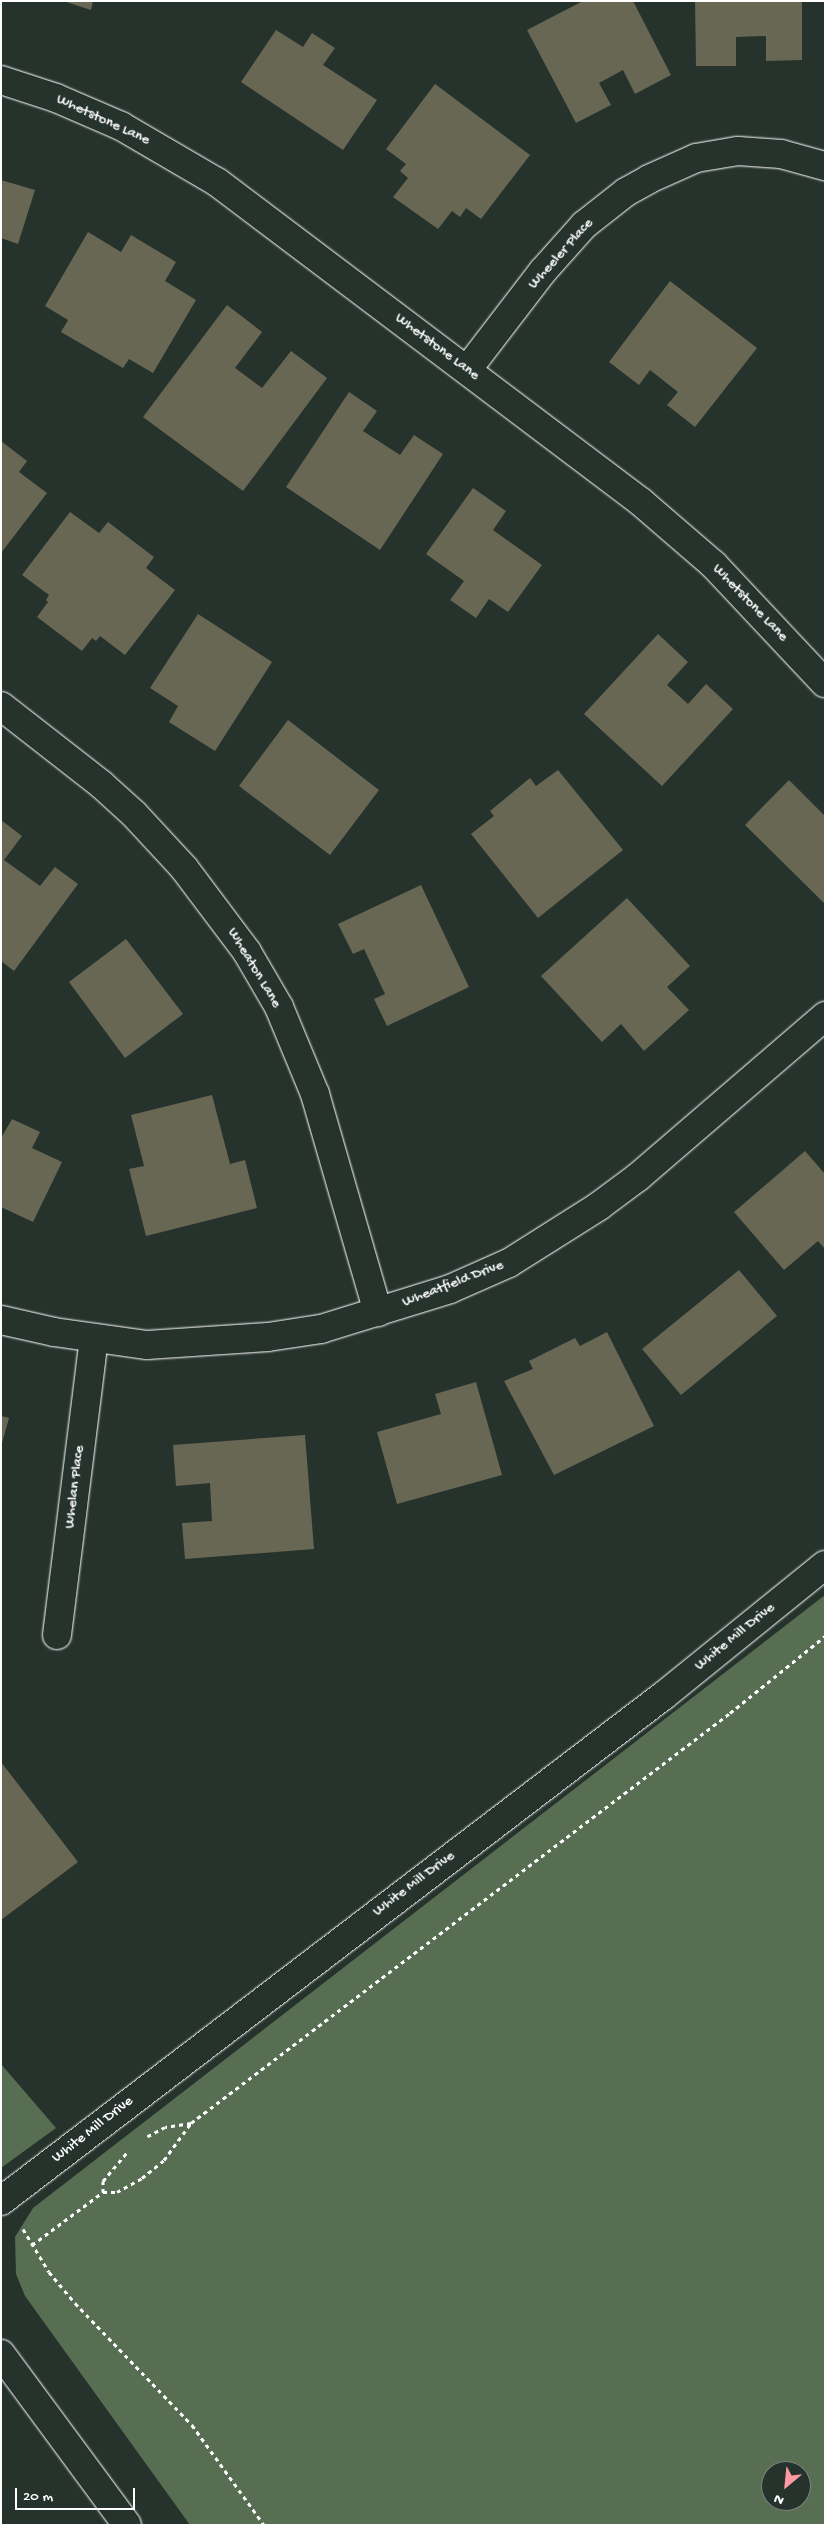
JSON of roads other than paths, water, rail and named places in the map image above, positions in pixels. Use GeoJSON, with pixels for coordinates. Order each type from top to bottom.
{"type":"FeatureCollection","features":[{"type":"Feature","properties":{"kind":"street","name":"Whetstone Lane"},"geometry":{"type":"LineString","coordinates":[[1,80],[90,112],[186,162],[467,370],[684,538],[714,565],[825,683]]}},
{"type":"Feature","properties":{"kind":"street","name":"Wheeler Place"},"geometry":{"type":"LineString","coordinates":[[467,370],[579,231],[641,183],[696,158],[738,151],[781,154],[825,166]]}},
{"type":"Feature","properties":{"kind":"street","name":"Wheaton Lane"},"geometry":{"type":"LineString","coordinates":[[1,706],[102,785],[134,814],[184,868],[247,952],[279,1007],[315,1094],[378,1312]]}},
{"type":"Feature","properties":{"kind":"street","name":"Wheatfield Drive"},"geometry":{"type":"LineString","coordinates":[[1,1320],[94,1339],[147,1345],[268,1337],[321,1329],[419,1300],[509,1263],[568,1227],[638,1177],[825,1016]]}},
{"type":"Feature","properties":{"kind":"street","name":"Whelan Place"},"geometry":{"type":"LineString","coordinates":[[56,1635],[94,1339]]}},
{"type":"Feature","properties":{"kind":"street","name":"White Mill Drive"},"geometry":{"type":"LineString","coordinates":[[1,2200],[656,1701],[825,1565]]}},
{"type":"Feature","properties":{"kind":"street"},"geometry":{"type":"LineString","coordinates":[[1,2354],[127,2525]]}}]}
